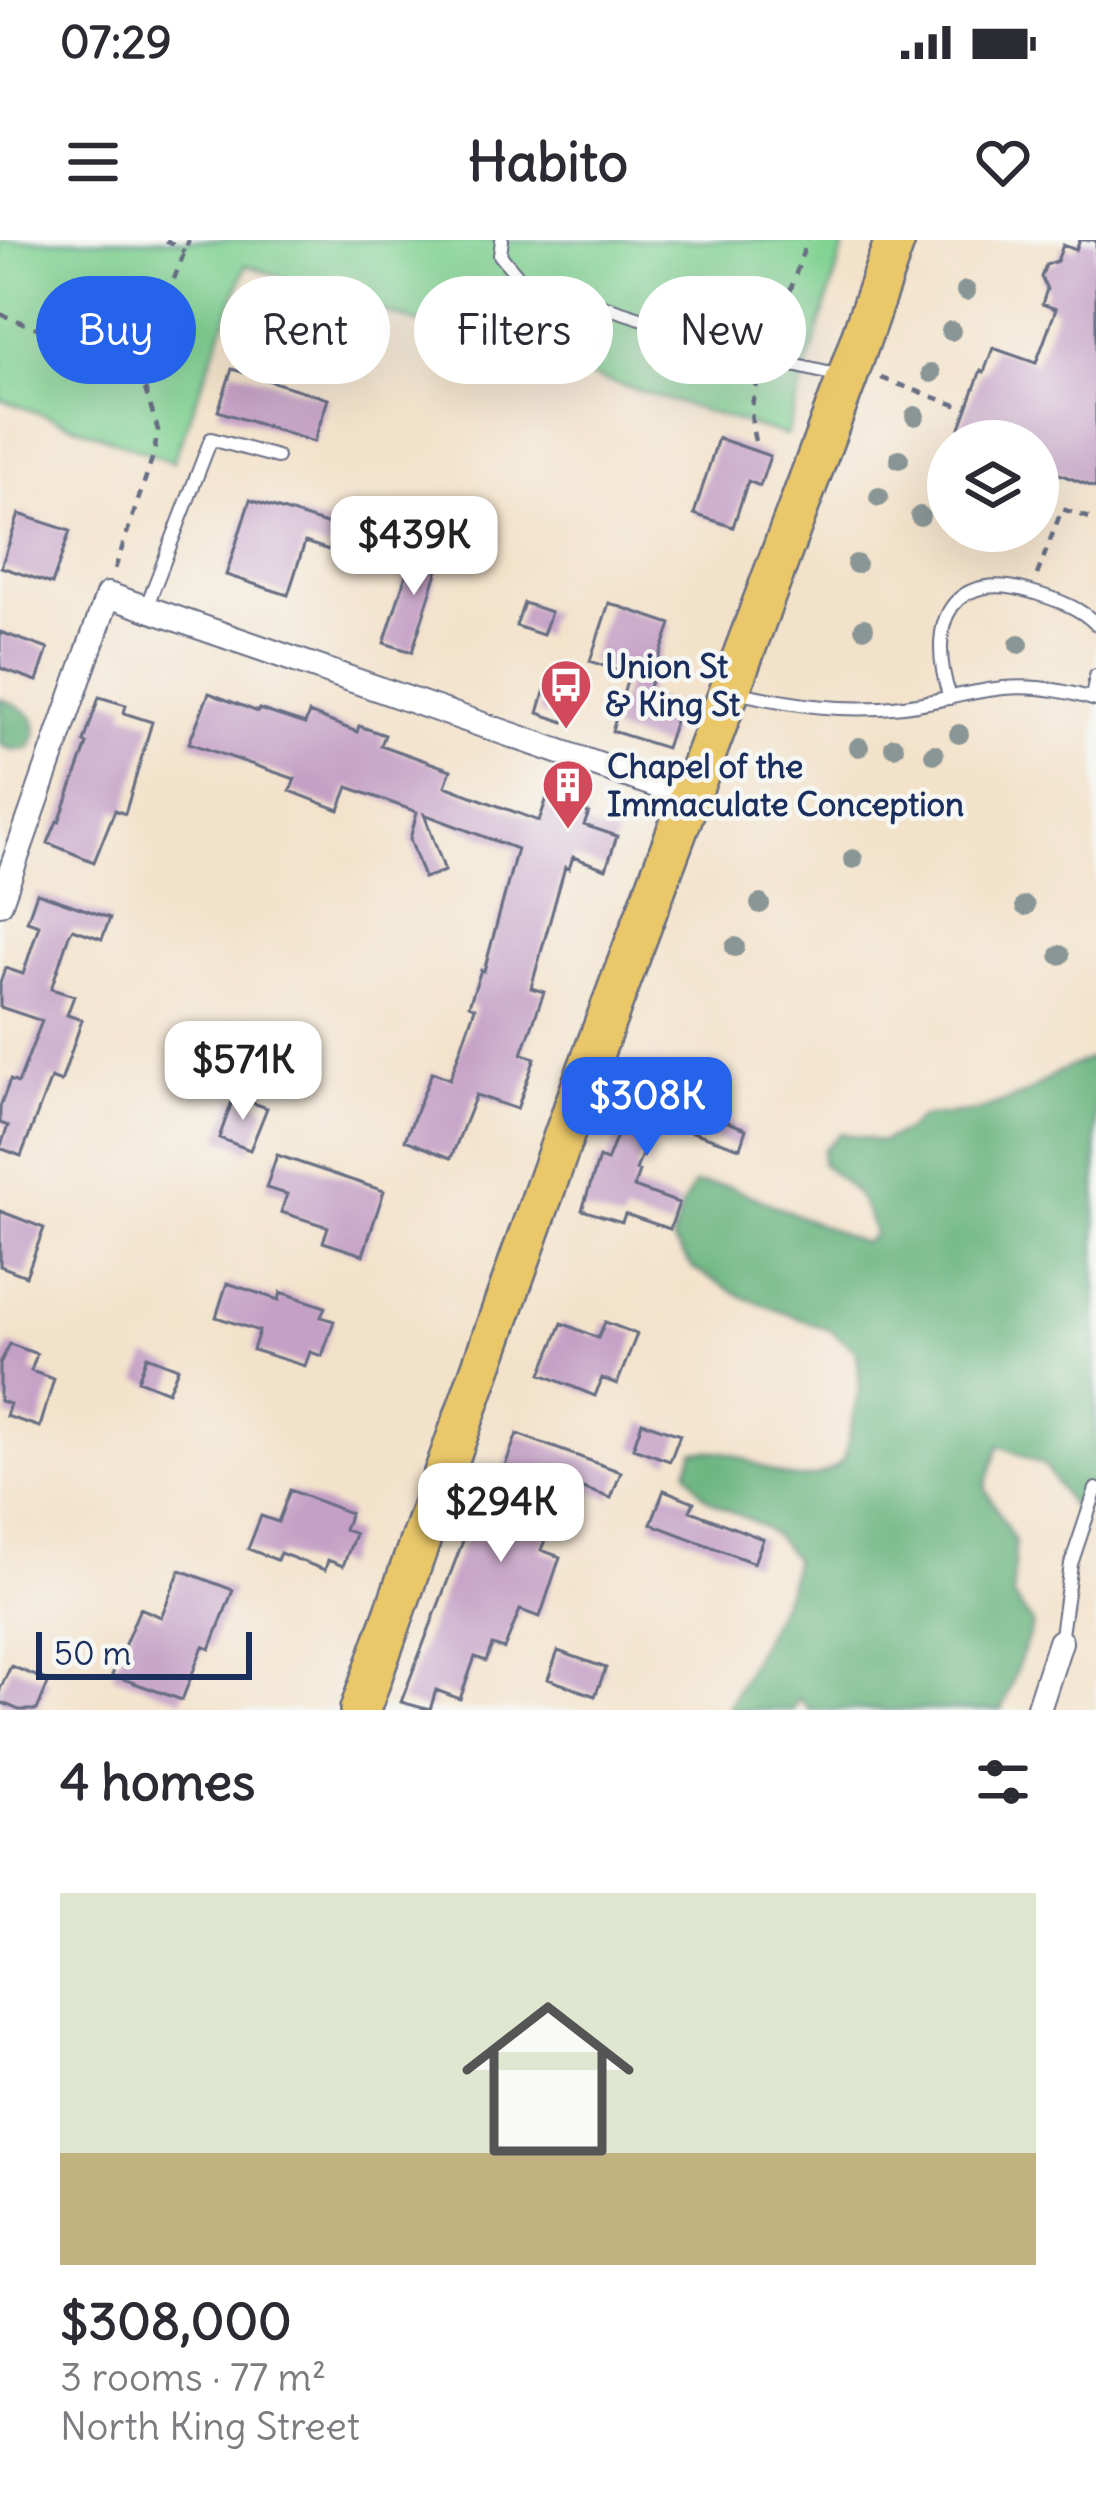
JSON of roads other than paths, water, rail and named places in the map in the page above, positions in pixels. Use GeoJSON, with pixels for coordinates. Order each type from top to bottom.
{"type":"FeatureCollection","features":[{"type":"Feature","properties":{"kind":"main road"},"geometry":{"type":"LineString","coordinates":[[360,1710],[584,1079],[690,796],[858,376],[896,240]]}},
{"type":"Feature","properties":{"kind":"street"},"geometry":{"type":"LineString","coordinates":[[0,903],[5,876],[108,595],[690,796]]}},
{"type":"Feature","properties":{"kind":"street"},"geometry":{"type":"LineString","coordinates":[[1038,1710],[1060,1642]]}},
{"type":"Feature","properties":{"kind":"lane"},"geometry":{"type":"LineString","coordinates":[[502,240],[500,255],[520,279],[767,359],[858,376]]}},
{"type":"Feature","properties":{"kind":"lane"},"geometry":{"type":"LineString","coordinates":[[146,608],[211,439],[277,457]]}},
{"type":"Feature","properties":{"kind":"lane"},"geometry":{"type":"LineString","coordinates":[[950,698],[942,674],[940,640],[955,604],[979,586],[1031,591],[1080,610],[1096,624]]}},
{"type":"Feature","properties":{"kind":"lane"},"geometry":{"type":"LineString","coordinates":[[731,691],[835,709],[899,706],[1025,687],[1094,699],[1096,676]]}},
{"type":"Feature","properties":{"kind":"lane"},"geometry":{"type":"LineString","coordinates":[[1060,1642],[1071,1564],[1096,1489]]}},
{"type":"Feature","properties":{"kind":"place","name":"Union St & King St"},"geometry":{"type":"Point","coordinates":[566,731]}},
{"type":"Feature","properties":{"kind":"place","name":"Chapel of the Immaculate Conception"},"geometry":{"type":"Point","coordinates":[568,831]}}]}
